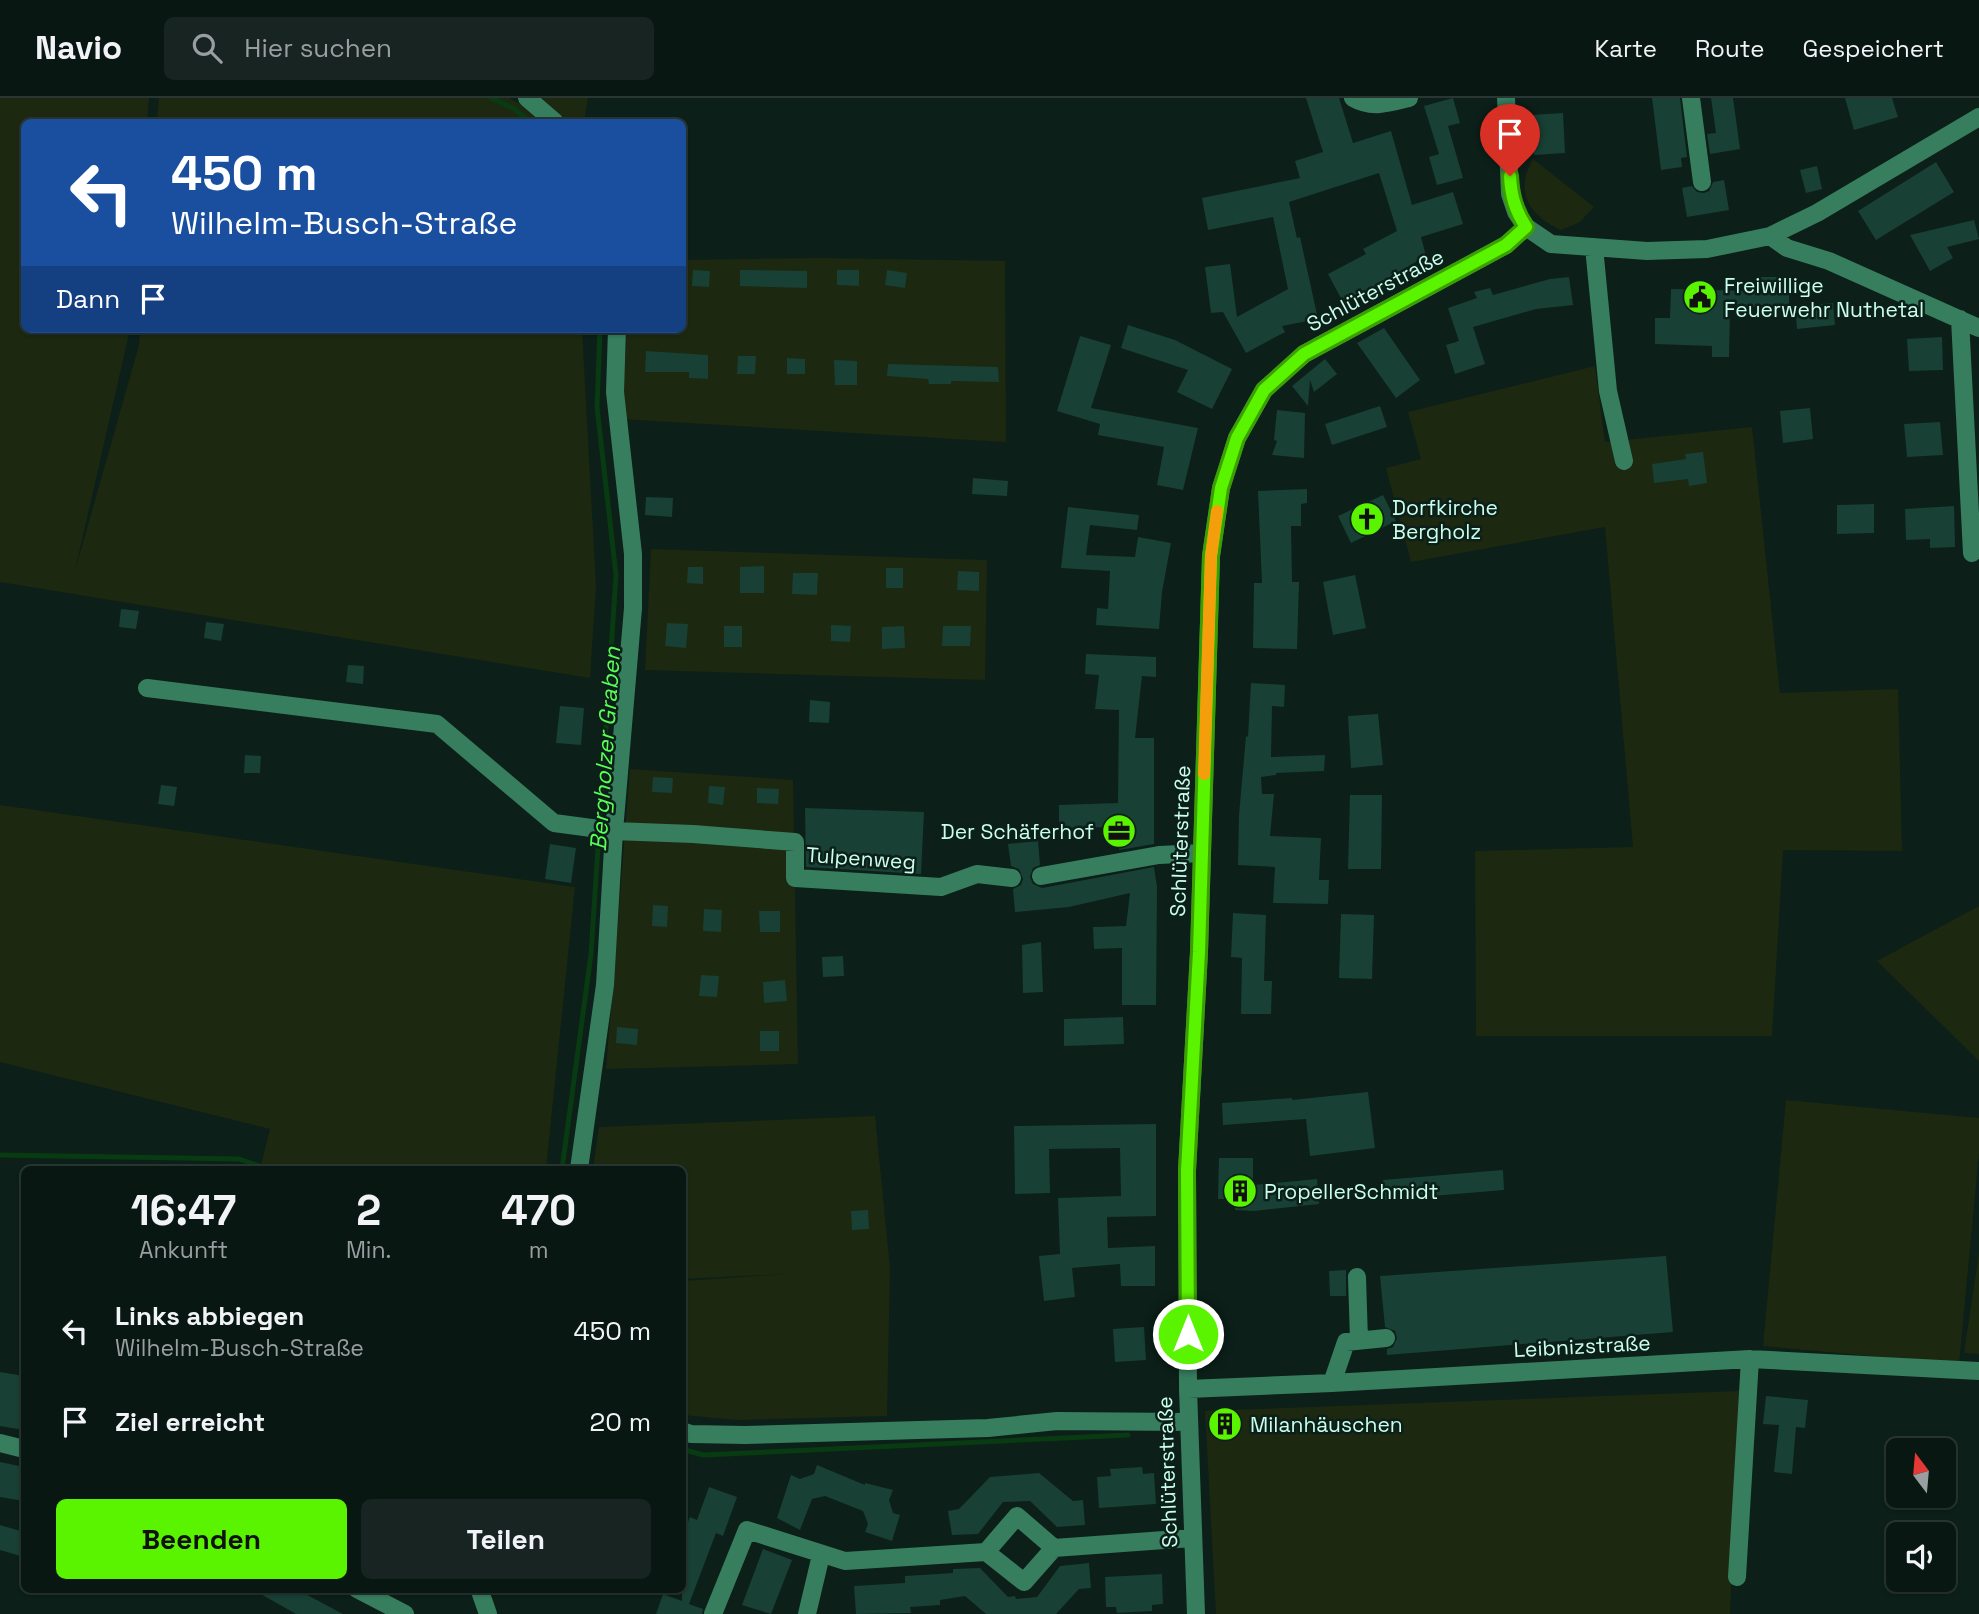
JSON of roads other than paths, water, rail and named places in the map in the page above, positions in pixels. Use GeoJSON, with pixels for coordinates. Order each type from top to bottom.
{"type":"FeatureCollection","features":[{"type":"Feature","properties":{"kind":"street"},"geometry":{"type":"LineString","coordinates":[[527,98],[552,119]]}},
{"type":"Feature","properties":{"kind":"street"},"geometry":{"type":"LineString","coordinates":[[1353,98],[1368,105],[1382,105],[1409,98]]}},
{"type":"Feature","properties":{"kind":"street"},"geometry":{"type":"LineString","coordinates":[[1506,98],[1510,194],[1516,212],[1526,227],[1551,244],[1647,251],[1707,249],[1770,236],[1817,214],[1979,117]]}},
{"type":"Feature","properties":{"kind":"street"},"geometry":{"type":"LineString","coordinates":[[1691,98],[1702,182]]}},
{"type":"Feature","properties":{"kind":"street","name":"Schlüterstraße"},"geometry":{"type":"LineString","coordinates":[[1196,1614],[1188,1389],[1187,1171],[1202,853],[1211,556],[1221,488],[1237,438],[1264,390],[1304,354],[1506,245],[1526,227]]}},
{"type":"Feature","properties":{"kind":"street"},"geometry":{"type":"LineString","coordinates":[[1770,236],[1787,248],[1829,261],[1979,328]]}},
{"type":"Feature","properties":{"kind":"street"},"geometry":{"type":"LineString","coordinates":[[1594,247],[1608,391],[1624,461]]}},
{"type":"Feature","properties":{"kind":"street"},"geometry":{"type":"LineString","coordinates":[[1959,319],[1972,553]]}},
{"type":"Feature","properties":{"kind":"street"},"geometry":{"type":"LineString","coordinates":[[579,1166],[605,985],[614,831],[633,608],[633,554],[615,392],[617,333]]}},
{"type":"Feature","properties":{"kind":"street"},"geometry":{"type":"LineString","coordinates":[[147,688],[437,724],[554,823],[614,831]]}},
{"type":"Feature","properties":{"kind":"street","name":"Tulpenweg"},"geometry":{"type":"LineString","coordinates":[[614,831],[795,842],[795,878],[941,887],[977,874],[1012,877]]}},
{"type":"Feature","properties":{"kind":"street"},"geometry":{"type":"LineString","coordinates":[[1041,876],[1159,855],[1202,853]]}},
{"type":"Feature","properties":{"kind":"street"},"geometry":{"type":"LineString","coordinates":[[1357,1277],[1359,1340]]}},
{"type":"Feature","properties":{"kind":"street"},"geometry":{"type":"LineString","coordinates":[[1332,1383],[1346,1342],[1386,1338]]}},
{"type":"Feature","properties":{"kind":"street"},"geometry":{"type":"LineString","coordinates":[[1737,1577],[1749,1359]]}},
{"type":"Feature","properties":{"kind":"street","name":"Leibnizstraße"},"geometry":{"type":"LineString","coordinates":[[1188,1389],[1749,1359],[1979,1371]]}},
{"type":"Feature","properties":{"kind":"street"},"geometry":{"type":"LineString","coordinates":[[686,1432],[745,1435],[988,1428],[1057,1421],[1189,1422]]}},
{"type":"Feature","properties":{"kind":"street"},"geometry":{"type":"LineString","coordinates":[[0,1443],[21,1448]]}},
{"type":"Feature","properties":{"kind":"street"},"geometry":{"type":"LineString","coordinates":[[986,1552],[1017,1516],[1054,1548]]}},
{"type":"Feature","properties":{"kind":"street"},"geometry":{"type":"LineString","coordinates":[[713,1614],[747,1530],[845,1561],[986,1552],[1024,1582],[1054,1548],[1192,1538]]}},
{"type":"Feature","properties":{"kind":"street"},"geometry":{"type":"LineString","coordinates":[[807,1614],[821,1555]]}},
{"type":"Feature","properties":{"kind":"street"},"geometry":{"type":"LineString","coordinates":[[365,1593],[405,1614]]}},
{"type":"Feature","properties":{"kind":"street"},"geometry":{"type":"LineString","coordinates":[[482,1593],[488,1614]]}},
{"type":"Feature","properties":{"kind":"waterway","name":"Bergholzer Graben"},"geometry":{"type":"LineString","coordinates":[[491,98],[513,108],[526,119]]}},
{"type":"Feature","properties":{"kind":"waterway","name":"Bergholzer Graben"},"geometry":{"type":"LineString","coordinates":[[562,1166],[591,954],[616,575],[597,407],[600,333]]}},
{"type":"Feature","properties":{"kind":"waterway"},"geometry":{"type":"LineString","coordinates":[[0,1155],[239,1159],[259,1166]]}},
{"type":"Feature","properties":{"kind":"waterway"},"geometry":{"type":"LineString","coordinates":[[686,1450],[703,1455],[1128,1435]]}},
{"type":"Feature","properties":{"kind":"place","name":"Freiwillige Feuerwehr Nuthetal"},"geometry":{"type":"Point","coordinates":[1700,297]}},
{"type":"Feature","properties":{"kind":"place","name":"Dorfkirche Bergholz"},"geometry":{"type":"Point","coordinates":[1367,519]}},
{"type":"Feature","properties":{"kind":"place","name":"Der Schäferhof"},"geometry":{"type":"Point","coordinates":[1119,831]}},
{"type":"Feature","properties":{"kind":"place","name":"PropellerSchmidt"},"geometry":{"type":"Point","coordinates":[1240,1191]}},
{"type":"Feature","properties":{"kind":"place","name":"Milanhäuschen"},"geometry":{"type":"Point","coordinates":[1225,1424]}}]}
